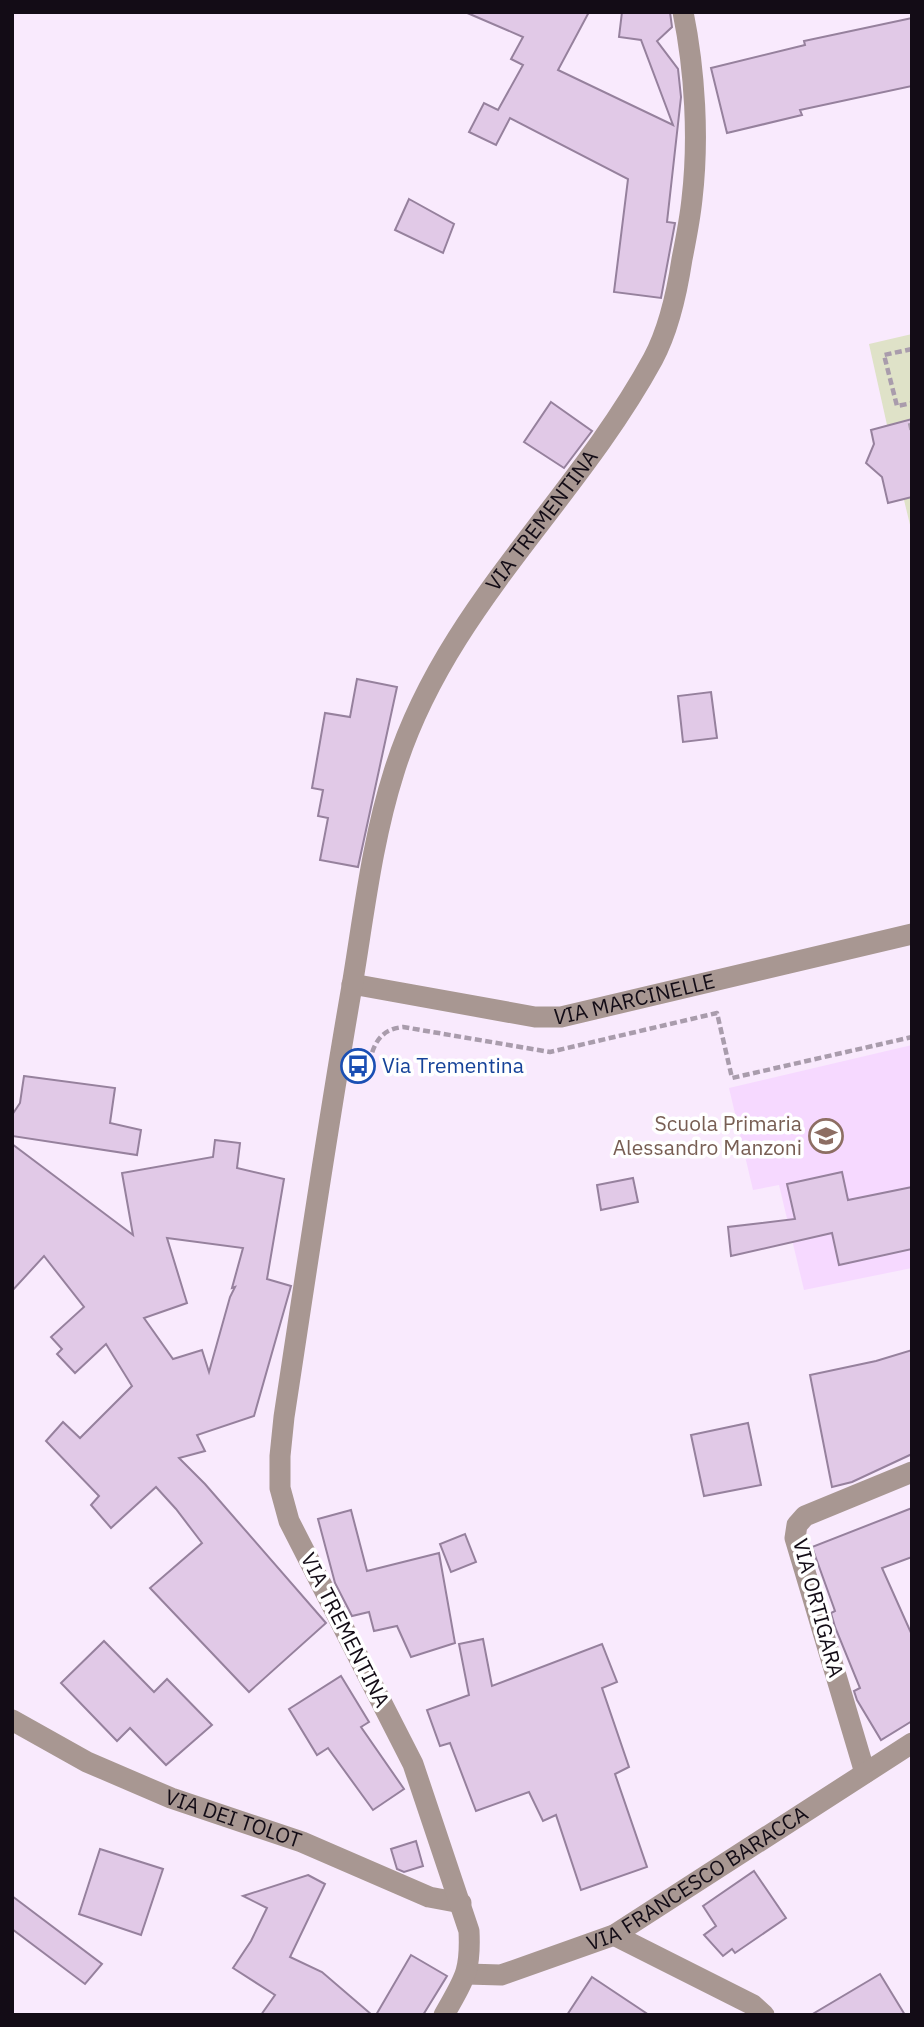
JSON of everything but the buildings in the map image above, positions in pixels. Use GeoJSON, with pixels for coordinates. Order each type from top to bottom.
{"type":"FeatureCollection","features":[{"type":"Feature","properties":{"kind":"street","name":"VIA TREMENTINA"},"geometry":{"type":"LineString","coordinates":[[467,1974],[469,1931],[413,1764],[289,1521],[281,1488],[280,1456],[284,1417],[372,858],[393,774],[410,723],[435,673],[474,609],[594,451],[654,357],[676,298],[693,197],[695,113],[689,43],[683,12]]}},
{"type":"Feature","properties":{"kind":"street","name":"VIA MARCINELLE"},"geometry":{"type":"LineString","coordinates":[[352,984],[548,1018],[578,1014],[912,934]]}},
{"type":"Feature","properties":{"kind":"street","name":"VIA ORTIGARA"},"geometry":{"type":"LineString","coordinates":[[865,1773],[795,1538],[797,1525],[804,1516],[912,1472]]}},
{"type":"Feature","properties":{"kind":"street","name":"VIA DEI TOLOT"},"geometry":{"type":"LineString","coordinates":[[12,1720],[87,1762],[171,1798],[302,1842],[429,1897],[461,1903]]}},
{"type":"Feature","properties":{"kind":"street","name":"VIA FRANCESCO BARACCA"},"geometry":{"type":"LineString","coordinates":[[467,1974],[501,1975],[614,1935],[912,1743]]}},
{"type":"Feature","properties":{"kind":"street"},"geometry":{"type":"LineString","coordinates":[[614,1935],[753,2006],[764,2015]]}},
{"type":"Feature","properties":{"kind":"street"},"geometry":{"type":"LineString","coordinates":[[444,2015],[467,1974]]}},
{"type":"Feature","properties":{"kind":"path"},"geometry":{"type":"LineString","coordinates":[[912,349],[884,355],[897,406],[912,403]]}},
{"type":"Feature","properties":{"kind":"path"},"geometry":{"type":"LineString","coordinates":[[909,423],[912,432]]}},
{"type":"Feature","properties":{"kind":"path"},"geometry":{"type":"LineString","coordinates":[[339,1055],[368,1059],[380,1036],[387,1030],[403,1027],[550,1052],[717,1013],[732,1078],[912,1037]]}},
{"type":"Feature","properties":{"kind":"shaded area","name":"Scuola Primaria Alessandro Manzoni"},"geometry":{"type":"Polygon","coordinates":[[[912,1045],[912,1268],[804,1290],[779,1185],[753,1190],[729,1088],[912,1045]]]}},
{"type":"Feature","properties":{"kind":"green space"},"geometry":{"type":"Polygon","coordinates":[[[912,334],[912,533],[904,500],[888,503],[882,477],[866,463],[874,444],[871,430],[887,425],[869,344],[912,334]]]}},
{"type":"Feature","properties":{"kind":"place","name":"Via Trementina"},"geometry":{"type":"Point","coordinates":[358,1066]}},
{"type":"Feature","properties":{"kind":"place","name":"Scuola Primaria Alessandro Manzoni"},"geometry":{"type":"Point","coordinates":[826,1136]}}]}
